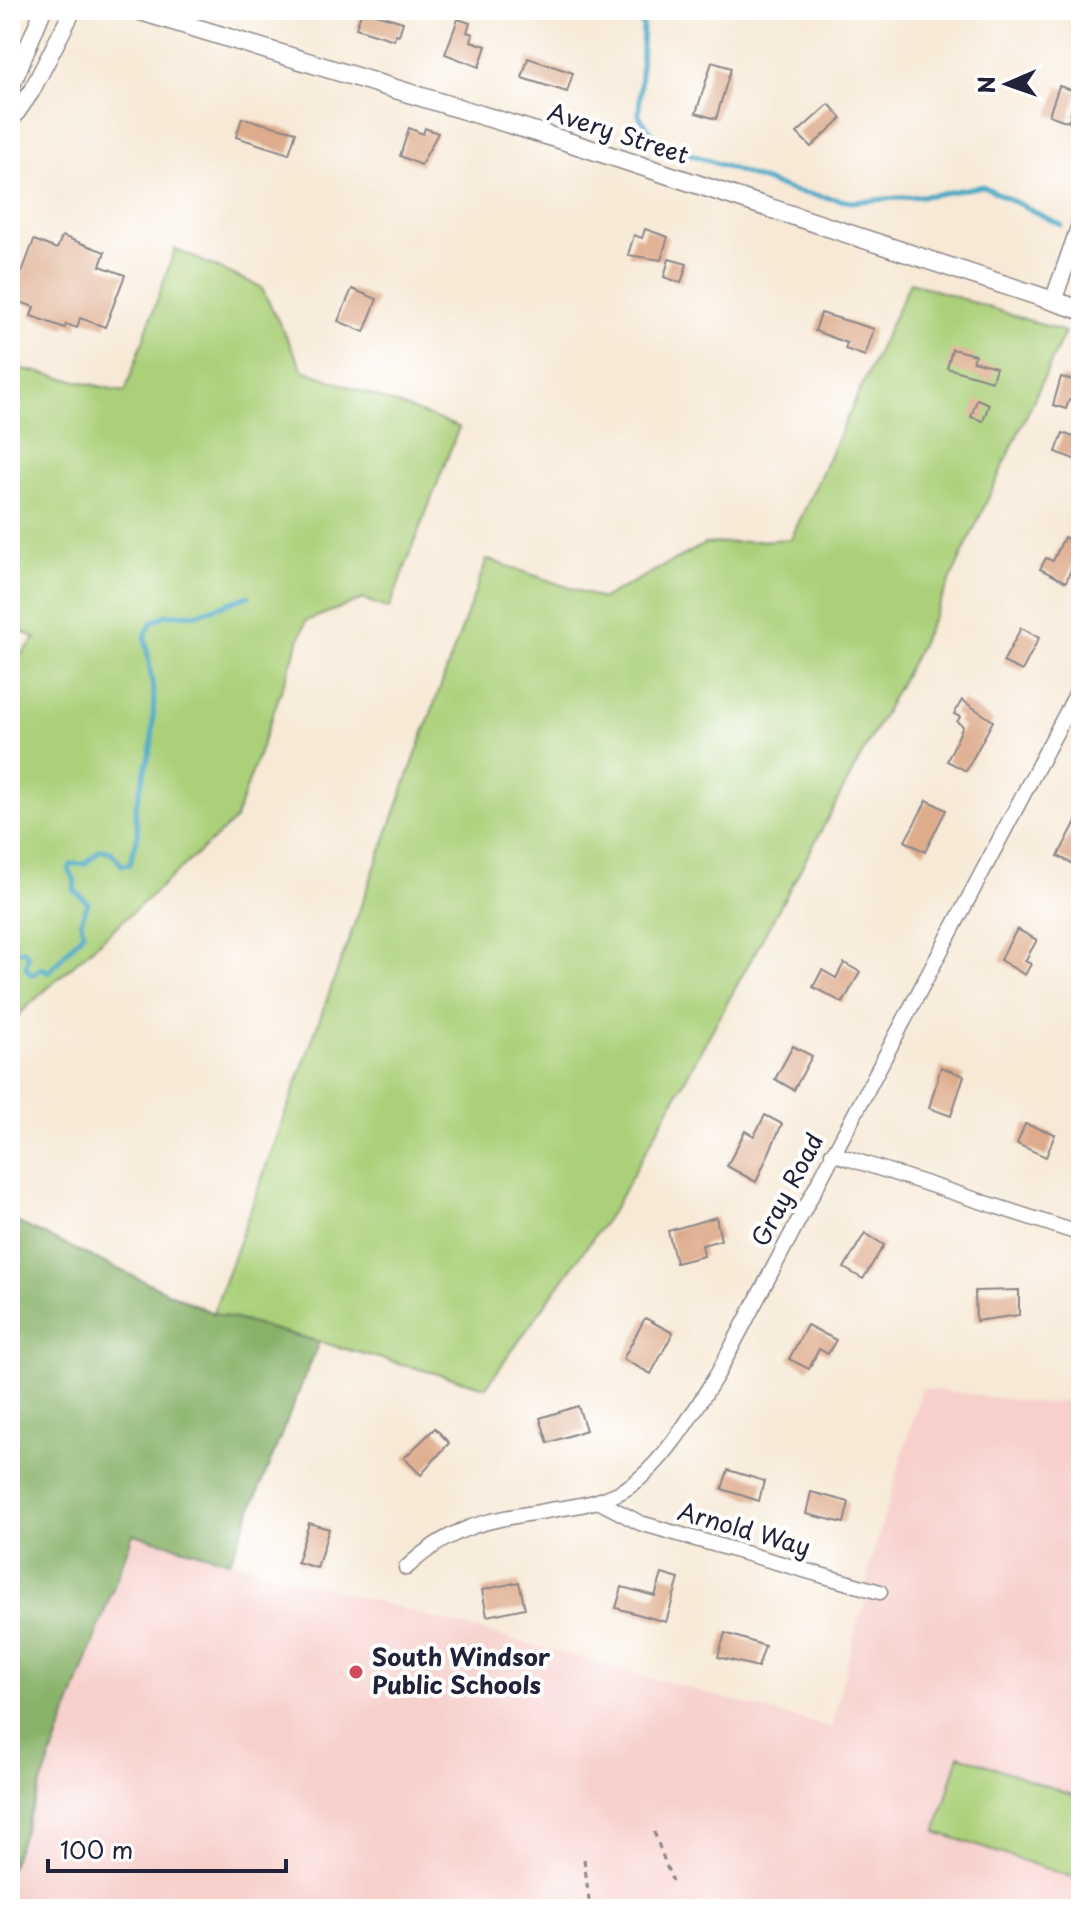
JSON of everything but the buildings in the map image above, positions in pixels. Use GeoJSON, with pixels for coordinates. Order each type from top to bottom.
{"type":"FeatureCollection","features":[{"type":"Feature","properties":{"kind":"main road","name":"Avery Street"},"geometry":{"type":"LineString","coordinates":[[137,10],[544,134],[1081,310]]}},
{"type":"Feature","properties":{"kind":"street"},"geometry":{"type":"LineString","coordinates":[[10,90],[43,10]]}},
{"type":"Feature","properties":{"kind":"street"},"geometry":{"type":"LineString","coordinates":[[10,122],[31,92],[73,10]]}},
{"type":"Feature","properties":{"kind":"street"},"geometry":{"type":"LineString","coordinates":[[1053,301],[1081,222]]}},
{"type":"Feature","properties":{"kind":"street","name":"Gray Road"},"geometry":{"type":"LineString","coordinates":[[406,1568],[432,1543],[468,1526],[600,1502],[629,1487],[682,1432],[718,1373],[1081,685]]}},
{"type":"Feature","properties":{"kind":"street"},"geometry":{"type":"LineString","coordinates":[[832,1153],[1081,1234]]}},
{"type":"Feature","properties":{"kind":"street","name":"Arnold Way"},"geometry":{"type":"LineString","coordinates":[[600,1502],[640,1523],[880,1592]]}},
{"type":"Feature","properties":{"kind":"path"},"geometry":{"type":"LineString","coordinates":[[654,1832],[672,1881]]}},
{"type":"Feature","properties":{"kind":"path"},"geometry":{"type":"LineString","coordinates":[[584,1859],[590,1908]]}},
{"type":"Feature","properties":{"kind":"path"},"geometry":{"type":"LineString","coordinates":[[583,1909],[624,1909]]}},
{"type":"Feature","properties":{"kind":"shaded area","name":"South Windsor Public Schools"},"geometry":{"type":"Polygon","coordinates":[[[922,1388],[1046,1404],[1081,1397],[1081,1909],[10,1909],[10,1869],[133,1534],[831,1728],[859,1616],[865,1606],[869,1569],[922,1388]]]}},
{"type":"Feature","properties":{"kind":"green space"},"geometry":{"type":"Polygon","coordinates":[[[175,249],[261,287],[303,370],[459,427],[389,609],[363,599],[306,621],[235,820],[10,1022],[10,667],[36,638],[10,626],[10,366],[125,392],[175,249]]]}},
{"type":"Feature","properties":{"kind":"green space"},"geometry":{"type":"Polygon","coordinates":[[[910,282],[1065,332],[919,648],[615,1207],[486,1387],[213,1313],[487,559],[602,599],[705,544],[791,539],[910,282]]]}},
{"type":"Feature","properties":{"kind":"green space"},"geometry":{"type":"Polygon","coordinates":[[[10,1219],[213,1313],[319,1342],[230,1561],[133,1534],[10,1869],[10,1219]]]}},
{"type":"Feature","properties":{"kind":"green space"},"geometry":{"type":"Polygon","coordinates":[[[959,1755],[1081,1798],[1081,1880],[936,1832],[959,1755]]]}},
{"type":"Feature","properties":{"kind":"waterway"},"geometry":{"type":"LineString","coordinates":[[634,10],[643,26],[639,116],[660,143],[793,191],[851,202],[932,195],[983,186],[1061,225]]}},
{"type":"Feature","properties":{"kind":"waterway"},"geometry":{"type":"LineString","coordinates":[[10,952],[24,950],[28,955],[26,968],[32,975],[42,968],[49,972],[83,933],[81,921],[88,903],[74,890],[75,881],[69,870],[71,864],[85,864],[100,850],[110,851],[122,865],[130,864],[138,835],[135,809],[152,743],[154,696],[145,636],[152,622],[166,615],[198,614],[249,596]]}},
{"type":"Feature","properties":{"kind":"place","name":"South Windsor Public Schools"},"geometry":{"type":"Point","coordinates":[356,1672]}}]}
